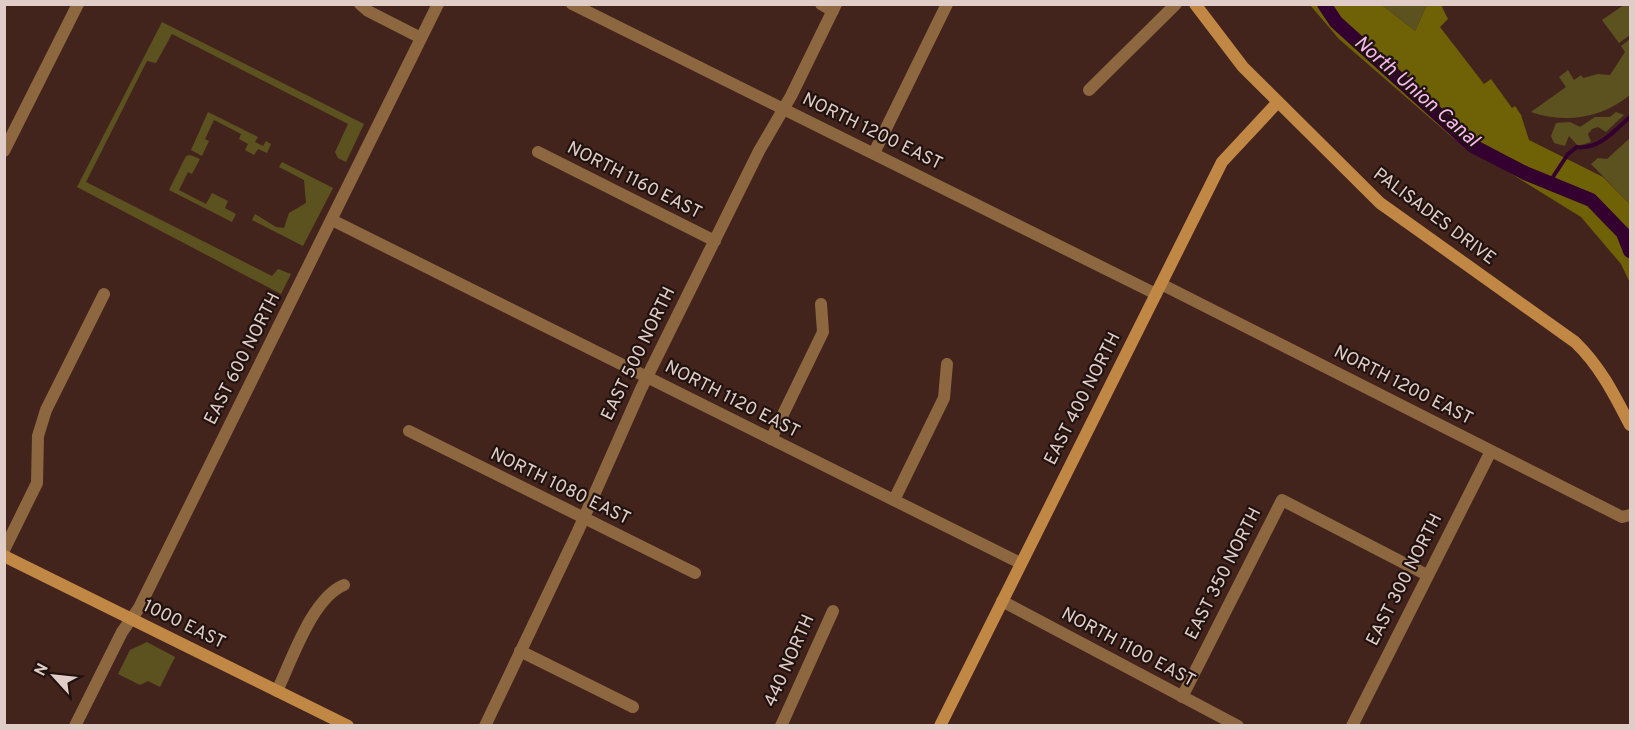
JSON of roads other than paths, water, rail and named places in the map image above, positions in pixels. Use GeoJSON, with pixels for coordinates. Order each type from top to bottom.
{"type":"FeatureCollection","features":[{"type":"Feature","properties":{"kind":"street"},"geometry":{"type":"LineString","coordinates":[[4,151],[78,4]]}},
{"type":"Feature","properties":{"kind":"street"},"geometry":{"type":"LineString","coordinates":[[360,4],[368,11],[422,38]]}},
{"type":"Feature","properties":{"kind":"street","name":"EAST 600 NORTH"},"geometry":{"type":"LineString","coordinates":[[75,726],[332,220],[438,4]]}},
{"type":"Feature","properties":{"kind":"street","name":"NORTH 1200 EAST"},"geometry":{"type":"LineString","coordinates":[[572,4],[1622,517],[1630,515]]}},
{"type":"Feature","properties":{"kind":"street"},"geometry":{"type":"LineString","coordinates":[[821,4],[835,8]]}},
{"type":"Feature","properties":{"kind":"street"},"geometry":{"type":"LineString","coordinates":[[874,153],[947,4]]}},
{"type":"Feature","properties":{"kind":"street"},"geometry":{"type":"LineString","coordinates":[[1089,90],[1176,4]]}},
{"type":"Feature","properties":{"kind":"street","name":"PALISADES DRIVE"},"geometry":{"type":"LineString","coordinates":[[1195,4],[1228,50],[1276,103],[1380,203],[1575,342],[1605,377],[1630,425]]}},
{"type":"Feature","properties":{"kind":"street","name":"EAST 500 NORTH"},"geometry":{"type":"LineString","coordinates":[[485,726],[647,377],[759,150],[835,8]]}},
{"type":"Feature","properties":{"kind":"street","name":"EAST 400 NORTH"},"geometry":{"type":"LineString","coordinates":[[940,726],[1222,162],[1276,103]]}},
{"type":"Feature","properties":{"kind":"street","name":"NORTH 1160 EAST"},"geometry":{"type":"LineString","coordinates":[[538,152],[715,241]]}},
{"type":"Feature","properties":{"kind":"street","name":"NORTH 1120 EAST"},"geometry":{"type":"LineString","coordinates":[[332,220],[1020,563]]}},
{"type":"Feature","properties":{"kind":"street"},"geometry":{"type":"LineString","coordinates":[[4,550],[37,483],[38,436],[43,416],[104,294]]}},
{"type":"Feature","properties":{"kind":"street"},"geometry":{"type":"LineString","coordinates":[[771,439],[823,332],[821,304]]}},
{"type":"Feature","properties":{"kind":"street"},"geometry":{"type":"LineString","coordinates":[[894,500],[944,398],[947,364]]}},
{"type":"Feature","properties":{"kind":"street","name":"NORTH 1080 EAST"},"geometry":{"type":"LineString","coordinates":[[409,431],[695,573]]}},
{"type":"Feature","properties":{"kind":"street","name":"EAST 300 NORTH"},"geometry":{"type":"LineString","coordinates":[[1358,724],[1427,575],[1491,451]]}},
{"type":"Feature","properties":{"kind":"street","name":"EAST 350 NORTH"},"geometry":{"type":"LineString","coordinates":[[1182,697],[1282,500],[1427,575]]}},
{"type":"Feature","properties":{"kind":"street","name":"1000 EAST"},"geometry":{"type":"LineString","coordinates":[[4,556],[348,726]]}},
{"type":"Feature","properties":{"kind":"street"},"geometry":{"type":"LineString","coordinates":[[277,691],[320,603],[333,590],[344,585]]}},
{"type":"Feature","properties":{"kind":"street","name":"NORTH 1100 EAST"},"geometry":{"type":"LineString","coordinates":[[1002,601],[1238,726]]}},
{"type":"Feature","properties":{"kind":"street","name":"440 NORTH"},"geometry":{"type":"LineString","coordinates":[[781,726],[833,611]]}},
{"type":"Feature","properties":{"kind":"street"},"geometry":{"type":"LineString","coordinates":[[520,651],[633,707]]}},
{"type":"Feature","properties":{"kind":"waterway","name":"North Union Canal"},"geometry":{"type":"LineString","coordinates":[[1324,4],[1336,22],[1473,146],[1525,173],[1591,200],[1623,233],[1630,251]]}},
{"type":"Feature","properties":{"kind":"waterway"},"geometry":{"type":"LineString","coordinates":[[1549,183],[1568,154],[1577,147],[1599,143],[1630,117]]}}]}
